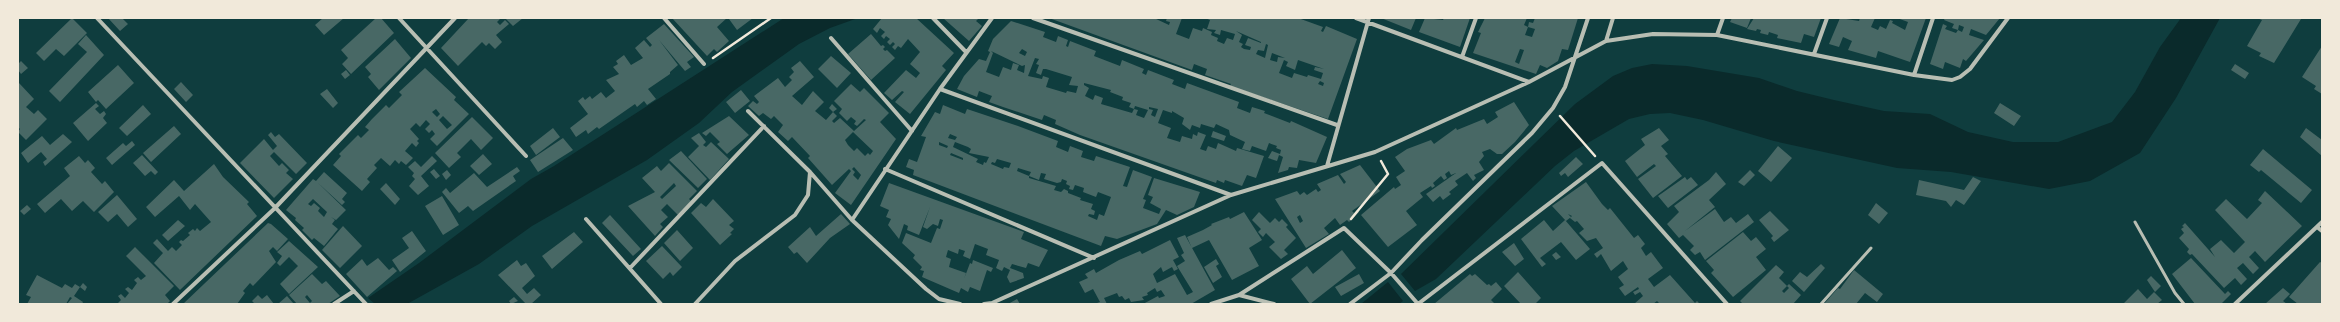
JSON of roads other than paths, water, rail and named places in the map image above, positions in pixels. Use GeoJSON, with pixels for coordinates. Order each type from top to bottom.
{"type":"FeatureCollection","features":[{"type":"Feature","properties":{"kind":"street"},"geometry":{"type":"LineString","coordinates":[[97,18],[274,208],[366,304]]}},
{"type":"Feature","properties":{"kind":"street"},"geometry":{"type":"LineString","coordinates":[[399,18],[526,156]]}},
{"type":"Feature","properties":{"kind":"street"},"geometry":{"type":"LineString","coordinates":[[173,304],[274,208],[455,18]]}},
{"type":"Feature","properties":{"kind":"street"},"geometry":{"type":"LineString","coordinates":[[664,18],[704,64]]}},
{"type":"Feature","properties":{"kind":"street"},"geometry":{"type":"LineString","coordinates":[[933,18],[966,52]]}},
{"type":"Feature","properties":{"kind":"street"},"geometry":{"type":"LineString","coordinates":[[852,220],[940,89],[992,18]]}},
{"type":"Feature","properties":{"kind":"street"},"geometry":{"type":"LineString","coordinates":[[1033,18],[1337,125]]}},
{"type":"Feature","properties":{"kind":"street"},"geometry":{"type":"LineString","coordinates":[[1356,18],[1368,20],[1530,82]]}},
{"type":"Feature","properties":{"kind":"street"},"geometry":{"type":"LineString","coordinates":[[1462,57],[1476,18]]}},
{"type":"Feature","properties":{"kind":"street"},"geometry":{"type":"LineString","coordinates":[[1350,304],[1390,273],[1532,133],[1553,108],[1565,87],[1588,18]]}},
{"type":"Feature","properties":{"kind":"street"},"geometry":{"type":"LineString","coordinates":[[1606,41],[1613,18]]}},
{"type":"Feature","properties":{"kind":"street"},"geometry":{"type":"LineString","coordinates":[[1716,35],[1722,18]]}},
{"type":"Feature","properties":{"kind":"street"},"geometry":{"type":"LineString","coordinates":[[1814,54],[1827,18]]}},
{"type":"Feature","properties":{"kind":"street"},"geometry":{"type":"LineString","coordinates":[[1914,75],[1933,18]]}},
{"type":"Feature","properties":{"kind":"street"},"geometry":{"type":"LineString","coordinates":[[984,304],[992,303],[1094,258],[1231,195],[1376,152],[1530,82],[1606,41],[1653,34],[1716,35],[1914,75],[1952,80],[1960,77],[1970,69],[2008,18]]}},
{"type":"Feature","properties":{"kind":"street"},"geometry":{"type":"LineString","coordinates":[[1327,166],[1337,125],[1368,20]]}},
{"type":"Feature","properties":{"kind":"street"},"geometry":{"type":"LineString","coordinates":[[831,38],[912,131]]}},
{"type":"Feature","properties":{"kind":"street"},"geometry":{"type":"LineString","coordinates":[[940,89],[1231,195]]}},
{"type":"Feature","properties":{"kind":"street"},"geometry":{"type":"LineString","coordinates":[[748,110],[810,172],[852,220],[939,299],[960,304]]}},
{"type":"Feature","properties":{"kind":"street"},"geometry":{"type":"LineString","coordinates":[[630,268],[764,126]]}},
{"type":"Feature","properties":{"kind":"street"},"geometry":{"type":"LineString","coordinates":[[1211,304],[1239,295],[1344,228],[1390,273],[1418,304],[1602,163],[1727,304]]}},
{"type":"Feature","properties":{"kind":"street"},"geometry":{"type":"LineString","coordinates":[[885,169],[1094,258]]}},
{"type":"Feature","properties":{"kind":"street"},"geometry":{"type":"LineString","coordinates":[[694,304],[735,261],[795,215],[808,195],[810,172]]}},
{"type":"Feature","properties":{"kind":"street"},"geometry":{"type":"LineString","coordinates":[[586,219],[661,304]]}},
{"type":"Feature","properties":{"kind":"street"},"geometry":{"type":"LineString","coordinates":[[2235,304],[2322,222]]}},
{"type":"Feature","properties":{"kind":"street"},"geometry":{"type":"LineString","coordinates":[[2317,227],[2322,231]]}},
{"type":"Feature","properties":{"kind":"street"},"geometry":{"type":"LineString","coordinates":[[334,304],[354,291]]}},
{"type":"Feature","properties":{"kind":"street"},"geometry":{"type":"LineString","coordinates":[[1239,295],[1274,304]]}},
{"type":"Feature","properties":{"kind":"lane"},"geometry":{"type":"LineString","coordinates":[[2135,222],[2175,293],[2184,304]]}},
{"type":"Feature","properties":{"kind":"lane"},"geometry":{"type":"LineString","coordinates":[[1821,304],[1871,248]]}},
{"type":"Feature","properties":{"kind":"water"},"geometry":{"type":"Polygon","coordinates":[[[784,18],[858,18],[830,28],[799,44],[732,92],[699,123],[647,160],[532,226],[479,264],[407,304],[375,304],[368,298],[419,263],[531,179],[554,166],[784,18]]]}},
{"type":"Feature","properties":{"kind":"water"},"geometry":{"type":"Polygon","coordinates":[[[2181,18],[2220,18],[2176,98],[2140,153],[2090,181],[2049,189],[1951,172],[1897,168],[1774,141],[1703,120],[1670,113],[1650,114],[1629,119],[1574,151],[1555,166],[1436,279],[1415,291],[1401,274],[1575,104],[1613,76],[1632,68],[1652,64],[1687,66],[1759,78],[1797,91],[1884,111],[1930,114],[1968,132],[2013,142],[2058,142],[2112,122],[2135,92],[2160,47],[2181,18]]]}},
{"type":"Feature","properties":{"kind":"water"},"geometry":{"type":"Polygon","coordinates":[[[1388,282],[1403,301],[1399,304],[1361,304],[1388,282]]]}}]}
